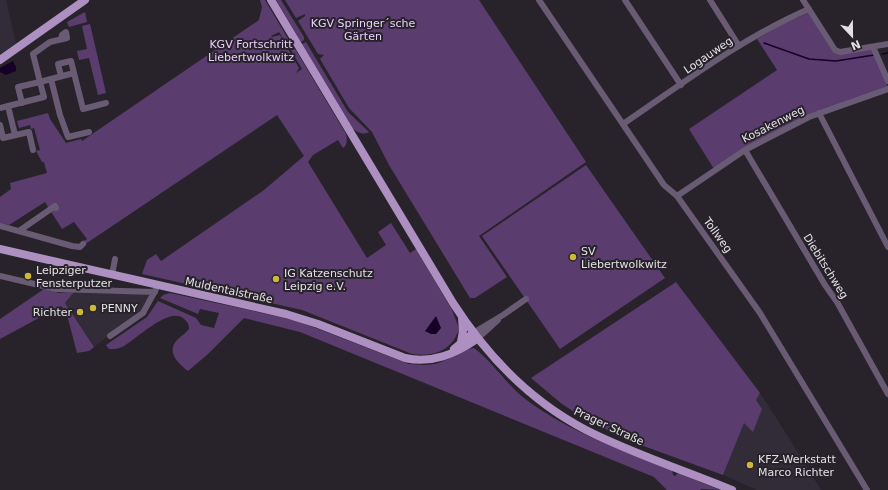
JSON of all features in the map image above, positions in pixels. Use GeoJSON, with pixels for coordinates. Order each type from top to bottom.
{"type":"FeatureCollection","features":[{"type":"Feature","properties":{"kind":"main road"},"geometry":{"type":"LineString","coordinates":[[0,60],[85,0]]}},
{"type":"Feature","properties":{"kind":"main road","name":"Prager Straße"},"geometry":{"type":"LineString","coordinates":[[271,0],[462,317],[475,336],[512,377],[551,409],[602,438],[676,471],[732,490]]}},
{"type":"Feature","properties":{"kind":"main road","name":"Muldentalstraße"},"geometry":{"type":"LineString","coordinates":[[0,249],[112,275],[157,289],[302,318],[405,358],[430,361],[448,354],[475,336]]}},
{"type":"Feature","properties":{"kind":"main road"},"geometry":{"type":"LineString","coordinates":[[461,342],[463,333],[462,317]]}},
{"type":"Feature","properties":{"kind":"main road","name":"Muldentalstraße"},"geometry":{"type":"LineString","coordinates":[[448,354],[461,342],[475,336]]}},
{"type":"Feature","properties":{"kind":"street","name":"Tollweg"},"geometry":{"type":"LineString","coordinates":[[539,0],[664,185],[677,196],[760,313],[867,490]]}},
{"type":"Feature","properties":{"kind":"street"},"geometry":{"type":"LineString","coordinates":[[625,0],[681,85]]}},
{"type":"Feature","properties":{"kind":"street"},"geometry":{"type":"LineString","coordinates":[[710,0],[739,46]]}},
{"type":"Feature","properties":{"kind":"street"},"geometry":{"type":"LineString","coordinates":[[803,0],[835,50],[840,52],[888,44]]}},
{"type":"Feature","properties":{"kind":"street","name":"Logauweg"},"geometry":{"type":"LineString","coordinates":[[622,124],[739,46],[780,22],[809,9]]}},
{"type":"Feature","properties":{"kind":"street"},"geometry":{"type":"LineString","coordinates":[[0,108],[44,97],[33,54],[50,42],[62,39]]}},
{"type":"Feature","properties":{"kind":"street"},"geometry":{"type":"LineString","coordinates":[[873,46],[888,81]]}},
{"type":"Feature","properties":{"kind":"street"},"geometry":{"type":"LineString","coordinates":[[61,76],[58,64],[71,61],[83,109],[106,104]]}},
{"type":"Feature","properties":{"kind":"street"},"geometry":{"type":"LineString","coordinates":[[22,103],[18,87],[74,73]]}},
{"type":"Feature","properties":{"kind":"street"},"geometry":{"type":"LineString","coordinates":[[51,79],[60,116],[68,137],[89,132]]}},
{"type":"Feature","properties":{"kind":"street","name":"Kosakenweg"},"geometry":{"type":"LineString","coordinates":[[677,196],[745,150],[819,113],[888,89]]}},
{"type":"Feature","properties":{"kind":"street"},"geometry":{"type":"LineString","coordinates":[[8,106],[15,135]]}},
{"type":"Feature","properties":{"kind":"street"},"geometry":{"type":"LineString","coordinates":[[819,113],[888,247]]}},
{"type":"Feature","properties":{"kind":"street"},"geometry":{"type":"LineString","coordinates":[[0,125],[2,138],[29,132],[33,150]]}},
{"type":"Feature","properties":{"kind":"street","name":"Diebitschweg"},"geometry":{"type":"LineString","coordinates":[[745,150],[825,285],[837,302],[888,394]]}},
{"type":"Feature","properties":{"kind":"street"},"geometry":{"type":"LineString","coordinates":[[19,230],[55,206],[56,208]]}},
{"type":"Feature","properties":{"kind":"street"},"geometry":{"type":"LineString","coordinates":[[0,226],[82,246]]}},
{"type":"Feature","properties":{"kind":"street"},"geometry":{"type":"LineString","coordinates":[[112,275],[115,258]]}},
{"type":"Feature","properties":{"kind":"street"},"geometry":{"type":"LineString","coordinates":[[0,276],[56,289],[157,289]]}},
{"type":"Feature","properties":{"kind":"street"},"geometry":{"type":"LineString","coordinates":[[110,336],[143,313],[157,289]]}},
{"type":"Feature","properties":{"kind":"street","name":"Muldentalstraße"},"geometry":{"type":"LineString","coordinates":[[475,336],[526,299]]}},
{"type":"Feature","properties":{"kind":"shaded area"},"geometry":{"type":"Polygon","coordinates":[[[0,0],[6,0],[16,43],[0,55],[0,0]]]}},
{"type":"Feature","properties":{"kind":"shaded area"},"geometry":{"type":"Polygon","coordinates":[[[13,61],[16,71],[6,75],[0,72],[0,68],[13,61]]]}},
{"type":"Feature","properties":{"kind":"shaded area"},"geometry":{"type":"Polygon","coordinates":[[[74,292],[138,293],[150,295],[145,308],[94,347],[65,303],[74,292]]]}},
{"type":"Feature","properties":{"kind":"shaded area"},"geometry":{"type":"Polygon","coordinates":[[[436,316],[441,328],[436,334],[431,334],[425,331],[436,316]]]}},
{"type":"Feature","properties":{"kind":"shaded area"},"geometry":{"type":"Polygon","coordinates":[[[760,393],[821,490],[757,490],[723,475],[744,422],[753,431],[755,400],[760,393]]]}},
{"type":"Feature","properties":{"kind":"green space","name":"KGV Fortschritt Liebertwolkwitz"},"geometry":{"type":"Polygon","coordinates":[[[260,0],[265,0],[293,47],[289,48],[279,32],[271,36],[280,35],[299,68],[296,73],[302,69],[291,50],[295,49],[346,134],[347,139],[345,147],[343,148],[338,140],[313,155],[308,162],[367,258],[386,245],[378,232],[391,223],[410,253],[416,249],[452,310],[460,331],[445,349],[424,355],[412,354],[302,310],[142,274],[147,260],[156,254],[161,261],[264,190],[304,156],[277,115],[84,245],[82,242],[87,239],[74,222],[62,229],[45,202],[9,225],[0,223],[0,197],[11,189],[10,183],[47,173],[44,162],[42,162],[36,151],[40,150],[34,128],[31,129],[30,125],[19,128],[17,121],[48,113],[50,119],[66,143],[81,139],[82,141],[259,20],[262,7],[260,0]]]}},
{"type":"Feature","properties":{"kind":"green space"},"geometry":{"type":"Polygon","coordinates":[[[276,0],[281,0],[304,37],[304,40],[301,42],[276,0]]]}},
{"type":"Feature","properties":{"kind":"green space","name":"KGV Springer´sche Gärten"},"geometry":{"type":"Polygon","coordinates":[[[285,0],[479,0],[586,162],[479,236],[507,277],[475,298],[470,298],[389,165],[372,132],[349,108],[320,59],[324,55],[318,54],[298,21],[305,16],[305,14],[296,18],[285,0]]]}},
{"type":"Feature","properties":{"kind":"green space"},"geometry":{"type":"Polygon","coordinates":[[[85,12],[87,22],[69,27],[67,22],[85,12]]]}},
{"type":"Feature","properties":{"kind":"green space"},"geometry":{"type":"Polygon","coordinates":[[[808,13],[833,52],[872,49],[888,87],[818,112],[714,169],[689,129],[777,70],[757,39],[781,25],[808,13]]]}},
{"type":"Feature","properties":{"kind":"green space"},"geometry":{"type":"Polygon","coordinates":[[[90,24],[106,93],[98,95],[89,58],[79,60],[77,51],[87,49],[82,26],[90,24]]]}},
{"type":"Feature","properties":{"kind":"green space"},"geometry":{"type":"Polygon","coordinates":[[[306,42],[348,112],[369,132],[361,133],[351,127],[302,44],[306,42]]]}},
{"type":"Feature","properties":{"kind":"green space","name":"SV Liebertwolkwitz"},"geometry":{"type":"Polygon","coordinates":[[[586,165],[665,278],[560,349],[482,236],[586,165]]]}},
{"type":"Feature","properties":{"kind":"green space"},"geometry":{"type":"Polygon","coordinates":[[[676,282],[760,393],[756,400],[762,409],[753,432],[744,423],[723,475],[630,441],[638,435],[636,433],[628,440],[585,419],[562,404],[531,378],[676,282]]]}},
{"type":"Feature","properties":{"kind":"green space"},"geometry":{"type":"Polygon","coordinates":[[[44,289],[59,293],[74,292],[65,303],[94,347],[89,351],[77,353],[66,311],[61,306],[0,339],[0,319],[44,289]]]}},
{"type":"Feature","properties":{"kind":"green space"},"geometry":{"type":"Polygon","coordinates":[[[170,293],[295,320],[409,364],[433,364],[465,350],[474,348],[487,359],[517,392],[559,421],[596,439],[672,470],[673,475],[675,476],[678,473],[720,490],[667,490],[654,477],[300,332],[244,318],[208,354],[188,371],[177,361],[173,353],[174,344],[189,329],[186,320],[177,316],[162,320],[153,325],[122,347],[109,349],[106,345],[147,317],[158,301],[196,318],[201,325],[214,328],[219,313],[200,309],[198,314],[160,298],[163,295],[170,293]]]}},
{"type":"Feature","properties":{"kind":"waterway"},"geometry":{"type":"LineString","coordinates":[[764,43],[809,59],[836,61],[874,55]]}},
{"type":"Feature","properties":{"kind":"waterway"},"geometry":{"type":"LineString","coordinates":[[882,54],[888,53]]}},
{"type":"Feature","properties":{"kind":"place","name":"SV Liebertwolkwitz"},"geometry":{"type":"Point","coordinates":[573,257]}},
{"type":"Feature","properties":{"kind":"place","name":"Leipziger Fensterputzer"},"geometry":{"type":"Point","coordinates":[28,276]}},
{"type":"Feature","properties":{"kind":"place","name":"IG Katzenschutz Leipzig e.V."},"geometry":{"type":"Point","coordinates":[276,279]}},
{"type":"Feature","properties":{"kind":"place","name":"PENNY"},"geometry":{"type":"Point","coordinates":[93,308]}},
{"type":"Feature","properties":{"kind":"place","name":"Richter"},"geometry":{"type":"Point","coordinates":[80,312]}},
{"type":"Feature","properties":{"kind":"place","name":"KFZ-Werkstatt Marco Richter"},"geometry":{"type":"Point","coordinates":[750,465]}}]}
